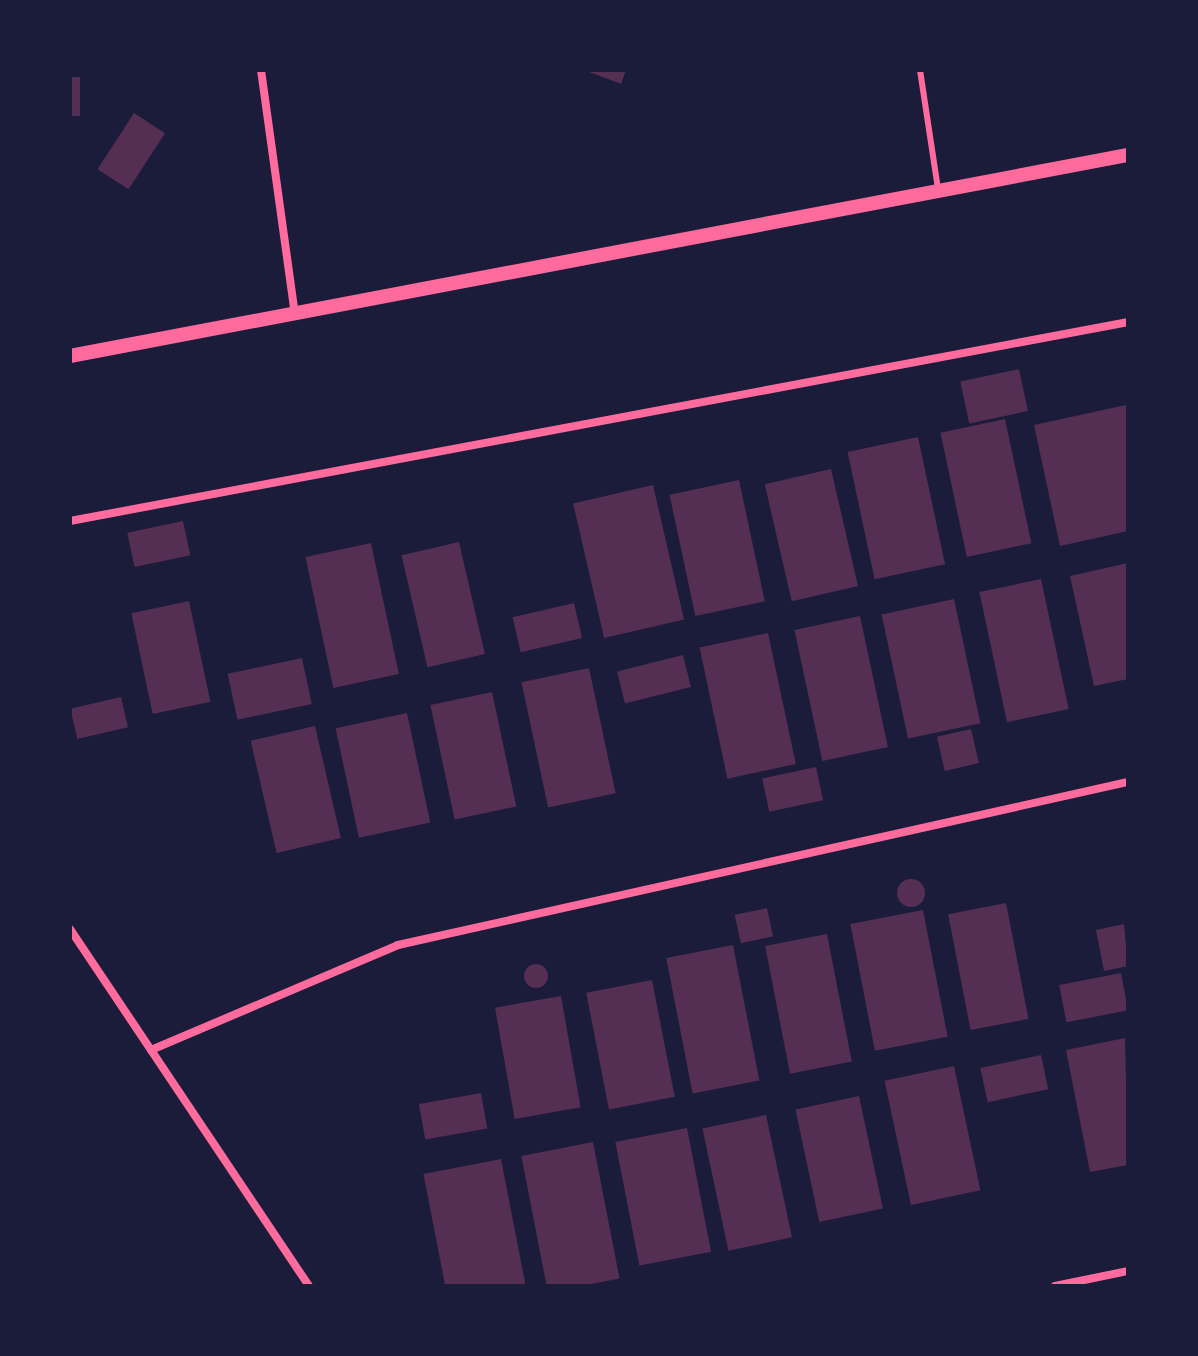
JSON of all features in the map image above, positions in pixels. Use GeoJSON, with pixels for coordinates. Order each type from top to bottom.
{"type":"FeatureCollection","features":[{"type":"Feature","properties":{"kind":"street"},"geometry":{"type":"LineString","coordinates":[[261,70],[296,315]]}},
{"type":"Feature","properties":{"kind":"street"},"geometry":{"type":"LineString","coordinates":[[70,356],[1128,155]]}},
{"type":"Feature","properties":{"kind":"street"},"geometry":{"type":"LineString","coordinates":[[70,521],[1128,322]]}},
{"type":"Feature","properties":{"kind":"street"},"geometry":{"type":"LineString","coordinates":[[151,1050],[398,945],[1128,782]]}},
{"type":"Feature","properties":{"kind":"street"},"geometry":{"type":"LineString","coordinates":[[70,929],[309,1286]]}},
{"type":"Feature","properties":{"kind":"street"},"geometry":{"type":"LineString","coordinates":[[1055,1286],[1128,1271]]}},
{"type":"Feature","properties":{"kind":"lane"},"geometry":{"type":"LineString","coordinates":[[920,70],[938,189]]}},
{"type":"Feature","properties":{"kind":"building"},"geometry":{"type":"Polygon","coordinates":[[[584,70],[626,70],[621,84],[584,70]]]}},
{"type":"Feature","properties":{"kind":"building"},"geometry":{"type":"Polygon","coordinates":[[[70,77],[80,77],[80,116],[70,116],[70,77]]]}},
{"type":"Feature","properties":{"kind":"building"},"geometry":{"type":"Polygon","coordinates":[[[134,113],[165,133],[129,189],[98,169],[134,113]]]}},
{"type":"Feature","properties":{"kind":"building"},"geometry":{"type":"Polygon","coordinates":[[[1019,369],[1028,411],[969,424],[960,381],[1019,369]]]}},
{"type":"Feature","properties":{"kind":"building"},"geometry":{"type":"Polygon","coordinates":[[[1126,405],[1128,531],[1060,546],[1034,425],[1126,405]]]}},
{"type":"Feature","properties":{"kind":"building"},"geometry":{"type":"Polygon","coordinates":[[[1005,419],[1031,543],[967,557],[940,433],[1005,419]]]}},
{"type":"Feature","properties":{"kind":"building"},"geometry":{"type":"Polygon","coordinates":[[[918,437],[945,564],[875,579],[848,452],[918,437]]]}},
{"type":"Feature","properties":{"kind":"building"},"geometry":{"type":"Polygon","coordinates":[[[831,469],[858,586],[792,601],[765,484],[831,469]]]}},
{"type":"Feature","properties":{"kind":"building"},"geometry":{"type":"Polygon","coordinates":[[[739,480],[765,601],[695,616],[670,495],[739,480]]]}},
{"type":"Feature","properties":{"kind":"building"},"geometry":{"type":"Polygon","coordinates":[[[653,485],[684,619],[604,638],[573,503],[653,485]]]}},
{"type":"Feature","properties":{"kind":"building"},"geometry":{"type":"Polygon","coordinates":[[[183,521],[190,555],[135,567],[127,533],[183,521]]]}},
{"type":"Feature","properties":{"kind":"building"},"geometry":{"type":"Polygon","coordinates":[[[459,542],[485,654],[427,667],[402,555],[459,542]]]}},
{"type":"Feature","properties":{"kind":"building"},"geometry":{"type":"Polygon","coordinates":[[[371,543],[399,674],[333,688],[305,557],[371,543]]]}},
{"type":"Feature","properties":{"kind":"building"},"geometry":{"type":"Polygon","coordinates":[[[1128,563],[1128,679],[1094,686],[1070,576],[1128,563]]]}},
{"type":"Feature","properties":{"kind":"building"},"geometry":{"type":"Polygon","coordinates":[[[1041,579],[1069,709],[1007,722],[979,592],[1041,579]]]}},
{"type":"Feature","properties":{"kind":"building"},"geometry":{"type":"Polygon","coordinates":[[[954,599],[980,723],[908,739],[882,614],[954,599]]]}},
{"type":"Feature","properties":{"kind":"building"},"geometry":{"type":"Polygon","coordinates":[[[189,601],[210,702],[153,714],[131,613],[189,601]]]}},
{"type":"Feature","properties":{"kind":"building"},"geometry":{"type":"Polygon","coordinates":[[[574,603],[582,638],[521,652],[513,617],[574,603]]]}},
{"type":"Feature","properties":{"kind":"building"},"geometry":{"type":"Polygon","coordinates":[[[860,616],[888,747],[822,761],[794,630],[860,616]]]}},
{"type":"Feature","properties":{"kind":"building"},"geometry":{"type":"Polygon","coordinates":[[[768,633],[796,764],[727,779],[700,648],[768,633]]]}},
{"type":"Feature","properties":{"kind":"building"},"geometry":{"type":"Polygon","coordinates":[[[683,655],[691,687],[625,703],[617,671],[683,655]]]}},
{"type":"Feature","properties":{"kind":"building"},"geometry":{"type":"Polygon","coordinates":[[[302,658],[312,704],[237,720],[228,674],[302,658]]]}},
{"type":"Feature","properties":{"kind":"building"},"geometry":{"type":"Polygon","coordinates":[[[589,668],[616,793],[548,808],[522,682],[589,668]]]}},
{"type":"Feature","properties":{"kind":"building"},"geometry":{"type":"Polygon","coordinates":[[[492,692],[516,806],[455,820],[430,705],[492,692]]]}},
{"type":"Feature","properties":{"kind":"building"},"geometry":{"type":"Polygon","coordinates":[[[121,697],[128,727],[77,739],[70,709],[121,697]]]}},
{"type":"Feature","properties":{"kind":"building"},"geometry":{"type":"Polygon","coordinates":[[[407,713],[430,823],[359,838],[336,728],[407,713]]]}},
{"type":"Feature","properties":{"kind":"building"},"geometry":{"type":"Polygon","coordinates":[[[315,726],[341,838],[277,853],[251,741],[315,726]]]}},
{"type":"Feature","properties":{"kind":"building"},"geometry":{"type":"Polygon","coordinates":[[[971,729],[979,763],[945,771],[937,737],[971,729]]]}},
{"type":"Feature","properties":{"kind":"building"},"geometry":{"type":"Polygon","coordinates":[[[816,767],[823,800],[769,812],[762,778],[816,767]]]}},
{"type":"Feature","properties":{"kind":"building"},"geometry":{"type":"Polygon","coordinates":[[[911,879],[921,883],[925,893],[921,903],[911,907],[901,903],[897,893],[901,883],[911,879]]]}},
{"type":"Feature","properties":{"kind":"building"},"geometry":{"type":"Polygon","coordinates":[[[1006,903],[1029,1019],[971,1030],[948,914],[1006,903]]]}},
{"type":"Feature","properties":{"kind":"building"},"geometry":{"type":"Polygon","coordinates":[[[767,908],[773,936],[741,943],[735,915],[767,908]]]}},
{"type":"Feature","properties":{"kind":"building"},"geometry":{"type":"Polygon","coordinates":[[[923,910],[948,1037],[875,1051],[850,924],[923,910]]]}},
{"type":"Feature","properties":{"kind":"building"},"geometry":{"type":"Polygon","coordinates":[[[1124,924],[1128,966],[1104,971],[1096,930],[1124,924]]]}},
{"type":"Feature","properties":{"kind":"building"},"geometry":{"type":"Polygon","coordinates":[[[827,934],[852,1062],[790,1074],[765,946],[827,934]]]}},
{"type":"Feature","properties":{"kind":"building"},"geometry":{"type":"Polygon","coordinates":[[[733,945],[759,1080],[693,1093],[666,958],[733,945]]]}},
{"type":"Feature","properties":{"kind":"building"},"geometry":{"type":"Polygon","coordinates":[[[536,964],[545,967],[548,976],[545,985],[536,988],[527,985],[524,976],[527,967],[536,964]]]}},
{"type":"Feature","properties":{"kind":"building"},"geometry":{"type":"Polygon","coordinates":[[[1121,973],[1128,1010],[1066,1022],[1059,985],[1121,973]]]}},
{"type":"Feature","properties":{"kind":"building"},"geometry":{"type":"Polygon","coordinates":[[[652,980],[675,1097],[609,1110],[586,993],[652,980]]]}},
{"type":"Feature","properties":{"kind":"building"},"geometry":{"type":"Polygon","coordinates":[[[561,996],[581,1107],[515,1119],[495,1008],[561,996]]]}},
{"type":"Feature","properties":{"kind":"building"},"geometry":{"type":"Polygon","coordinates":[[[1125,1038],[1128,1165],[1090,1172],[1066,1050],[1125,1038]]]}},
{"type":"Feature","properties":{"kind":"building"},"geometry":{"type":"Polygon","coordinates":[[[1041,1055],[1048,1089],[988,1102],[980,1068],[1041,1055]]]}},
{"type":"Feature","properties":{"kind":"building"},"geometry":{"type":"Polygon","coordinates":[[[954,1066],[980,1190],[911,1205],[885,1081],[954,1066]]]}},
{"type":"Feature","properties":{"kind":"building"},"geometry":{"type":"Polygon","coordinates":[[[481,1093],[487,1128],[425,1139],[419,1104],[481,1093]]]}},
{"type":"Feature","properties":{"kind":"building"},"geometry":{"type":"Polygon","coordinates":[[[859,1096],[883,1208],[819,1222],[795,1110],[859,1096]]]}},
{"type":"Feature","properties":{"kind":"building"},"geometry":{"type":"Polygon","coordinates":[[[766,1115],[792,1237],[728,1251],[702,1129],[766,1115]]]}},
{"type":"Feature","properties":{"kind":"building"},"geometry":{"type":"Polygon","coordinates":[[[687,1128],[711,1252],[639,1266],[615,1142],[687,1128]]]}},
{"type":"Feature","properties":{"kind":"building"},"geometry":{"type":"Polygon","coordinates":[[[593,1142],[620,1278],[581,1286],[547,1286],[521,1156],[593,1142]]]}},
{"type":"Feature","properties":{"kind":"building"},"geometry":{"type":"Polygon","coordinates":[[[501,1159],[526,1286],[445,1286],[423,1174],[501,1159]]]}}]}
